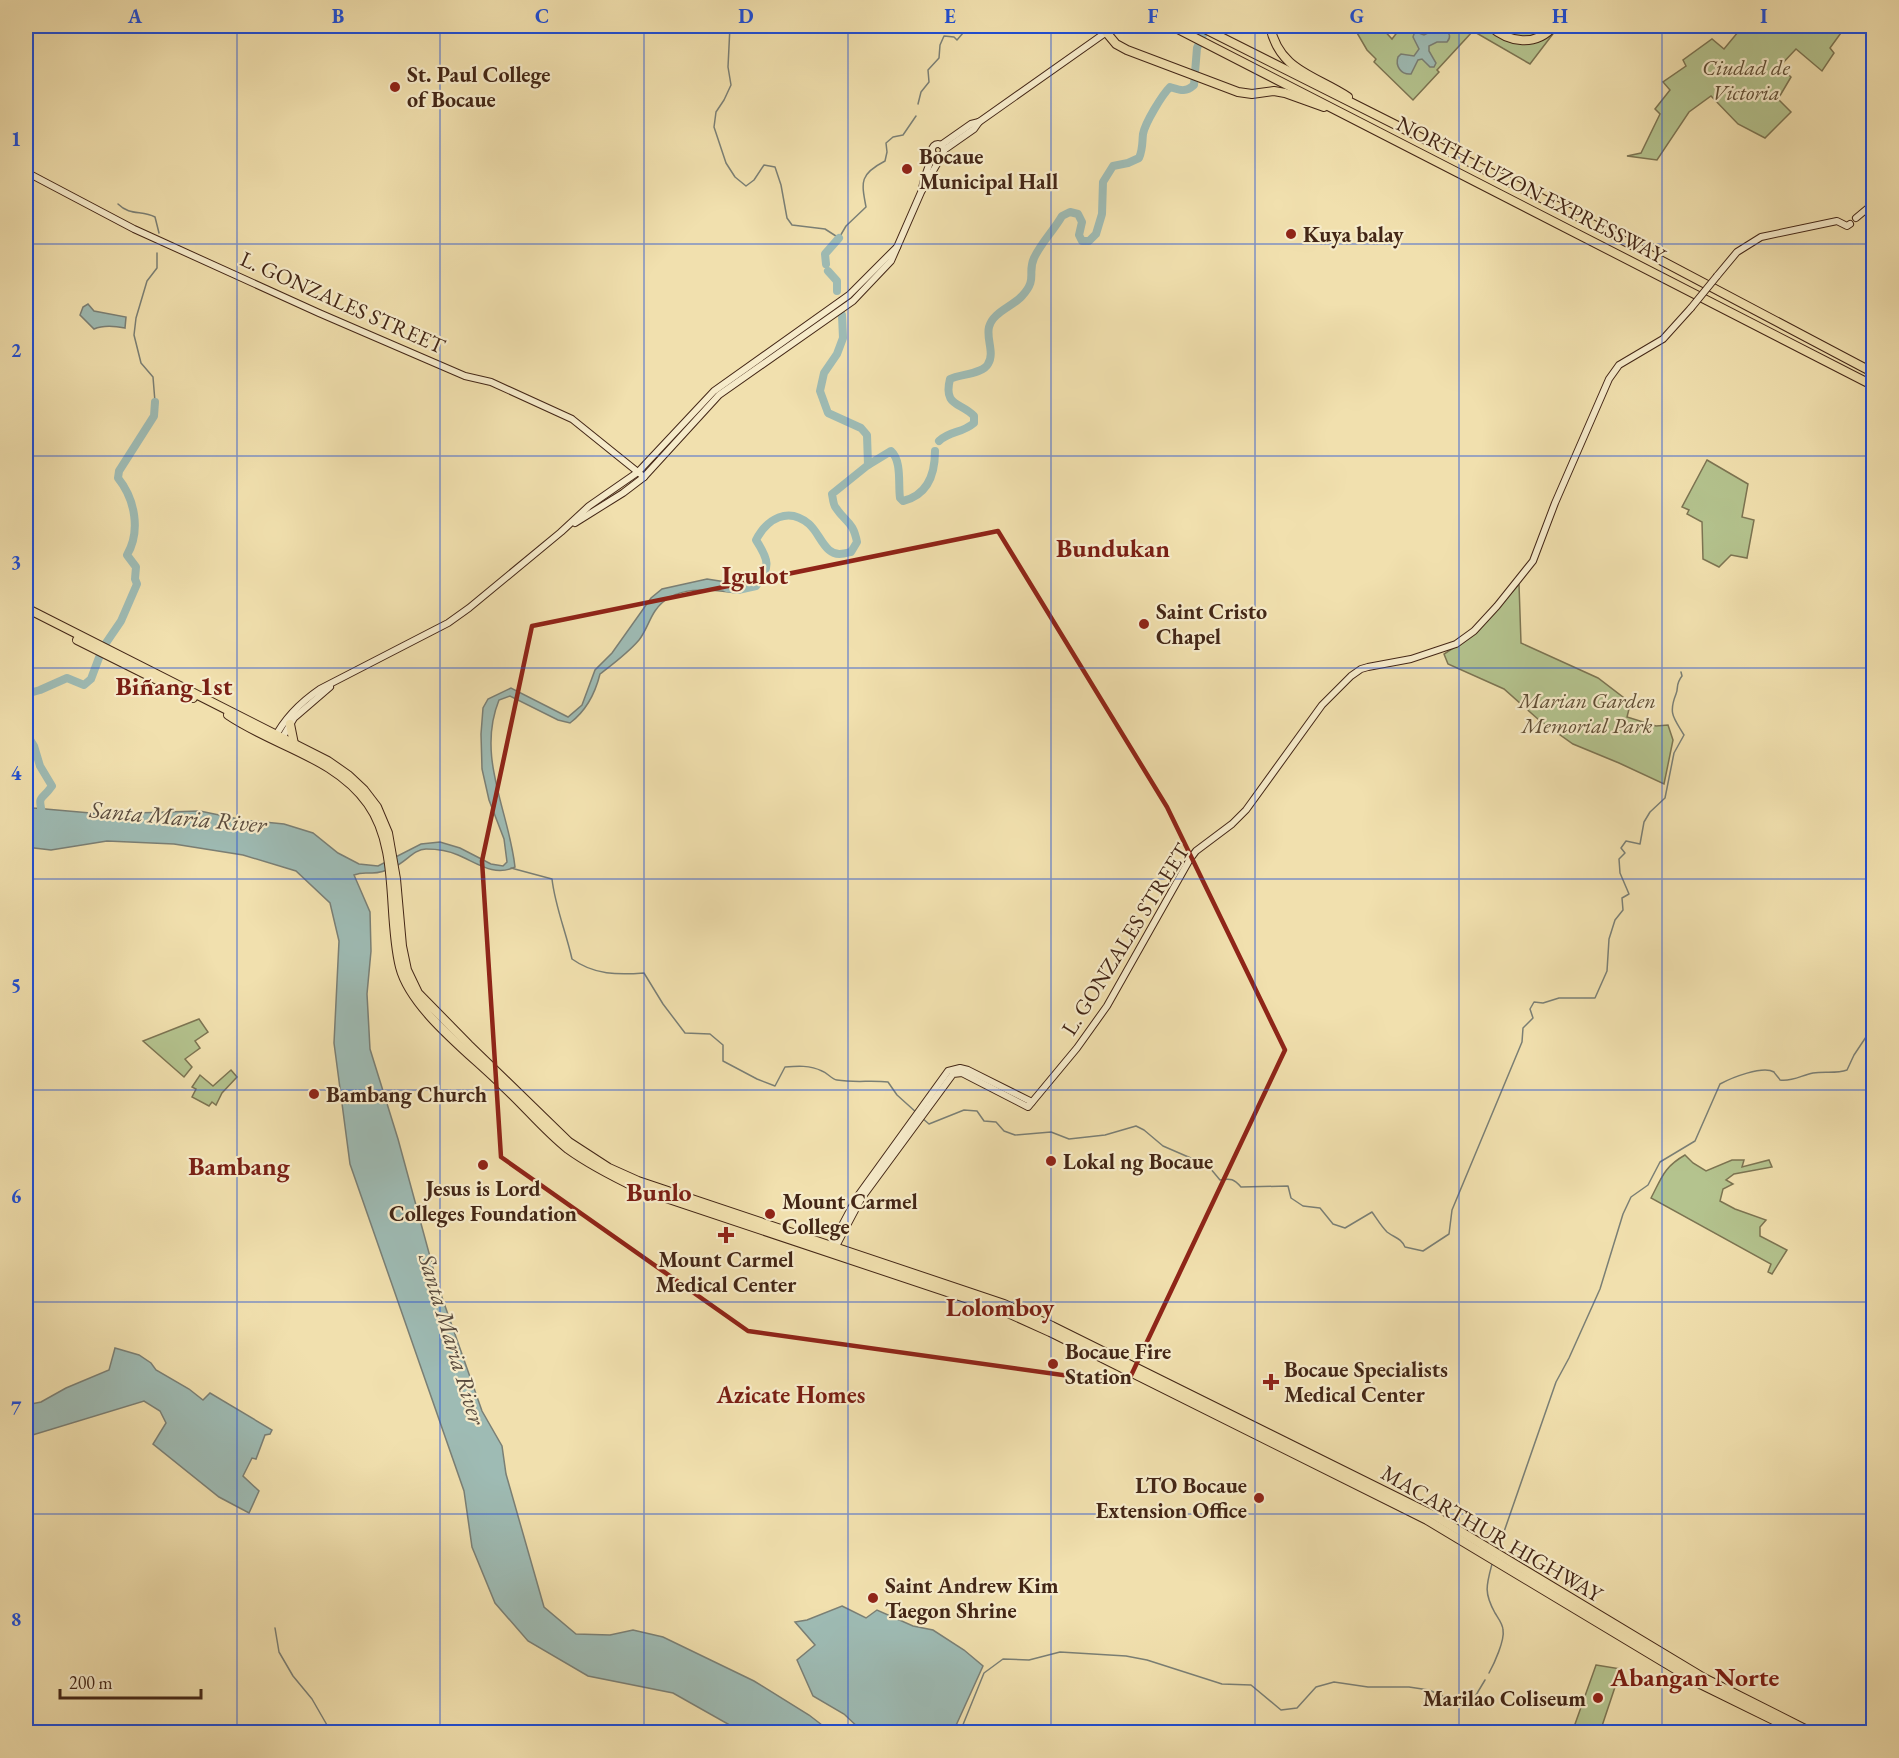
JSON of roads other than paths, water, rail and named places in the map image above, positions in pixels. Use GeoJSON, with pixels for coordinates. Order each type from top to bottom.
{"type":"FeatureCollection","features":[{"type":"Feature","properties":{"kind":"highway","name":"NORTH LUZON EXPRESSWAY"},"geometry":{"type":"LineString","coordinates":[[1172,26],[1874,386]]}},
{"type":"Feature","properties":{"kind":"highway","name":"NORTH LUZON EXPRESSWAY"},"geometry":{"type":"LineString","coordinates":[[1199,26],[1575,215],[1874,373]]}},
{"type":"Feature","properties":{"kind":"highway"},"geometry":{"type":"LineString","coordinates":[[1270,26],[1276,45],[1291,65],[1336,88],[1377,116]]}},
{"type":"Feature","properties":{"kind":"highway"},"geometry":{"type":"LineString","coordinates":[[1490,26],[1500,35],[1512,40],[1533,39],[1543,35],[1554,26]]}},
{"type":"Feature","properties":{"kind":"highway"},"geometry":{"type":"LineString","coordinates":[[1514,26],[1523,28],[1539,26]]}},
{"type":"Feature","properties":{"kind":"highway"},"geometry":{"type":"LineString","coordinates":[[1104,29],[1116,44],[1127,50],[1238,92],[1285,93],[1361,122]]}},
{"type":"Feature","properties":{"kind":"highway","name":"MACARTHUR HIGHWAY"},"geometry":{"type":"LineString","coordinates":[[26,608],[329,767],[352,786],[373,812],[388,846]]}},
{"type":"Feature","properties":{"kind":"highway","name":"MACARTHUR HIGHWAY"},"geometry":{"type":"LineString","coordinates":[[26,613],[227,715],[332,763],[364,790],[381,815],[388,846],[404,960],[418,993],[569,1142],[609,1168],[638,1181],[1001,1310],[1186,1399],[1427,1520],[1694,1680],[1798,1732]]}},
{"type":"Feature","properties":{"kind":"highway"},"geometry":{"type":"LineString","coordinates":[[290,724],[294,744]]}},
{"type":"Feature","properties":{"kind":"highway","name":"MACARTHUR HIGHWAY"},"geometry":{"type":"LineString","coordinates":[[832,1249],[1004,1304],[1270,1433],[1435,1516],[1704,1678],[1811,1732]]}},
{"type":"Feature","properties":{"kind":"street"},"geometry":{"type":"LineString","coordinates":[[278,739],[289,714],[306,699],[337,680],[448,622],[469,608],[589,506],[641,475],[714,391],[851,298],[897,247],[935,155],[933,146],[942,148],[974,129],[979,122],[1104,29],[1115,26]]}},
{"type":"Feature","properties":{"kind":"street"},"geometry":{"type":"LineString","coordinates":[[935,155],[943,154],[942,148]]}},
{"type":"Feature","properties":{"kind":"street","name":"L. GONZALES STREET"},"geometry":{"type":"LineString","coordinates":[[26,172],[134,229],[319,313],[465,376],[491,382],[572,419],[641,475]]}},
{"type":"Feature","properties":{"kind":"street"},"geometry":{"type":"LineString","coordinates":[[1856,218],[1874,203]]}},
{"type":"Feature","properties":{"kind":"street","name":"L. GONZALES STREET"},"geometry":{"type":"LineString","coordinates":[[832,1249],[861,1199],[948,1071],[960,1068],[1030,1104],[1077,1048],[1107,1006],[1190,859],[1196,851],[1233,824],[1246,810],[1322,705],[1360,669],[1412,659],[1456,644],[1474,631],[1497,606],[1533,561],[1555,503],[1609,380],[1619,365],[1663,339],[1737,252],[1761,237],[1838,221],[1849,225]]}},
{"type":"Feature","properties":{"kind":"street"},"geometry":{"type":"LineString","coordinates":[[278,739],[310,702],[337,680]]}},
{"type":"Feature","properties":{"kind":"water"},"geometry":{"type":"Polygon","coordinates":[[[1430,26],[1444,26],[1449,40],[1429,46],[1429,51],[1436,63],[1434,67],[1430,67],[1422,59],[1418,60],[1411,74],[1404,73],[1398,67],[1398,57],[1401,54],[1414,56],[1419,49],[1413,37],[1414,34],[1416,32],[1424,35],[1428,33],[1430,26]]]}},
{"type":"Feature","properties":{"kind":"water"},"geometry":{"type":"Polygon","coordinates":[[[88,304],[94,311],[126,317],[125,328],[109,326],[94,329],[80,315],[83,307],[88,304]]]}},
{"type":"Feature","properties":{"kind":"water","name":"Santa Maria River"},"geometry":{"type":"Polygon","coordinates":[[[707,579],[738,584],[737,593],[693,590],[672,596],[663,602],[655,611],[639,640],[600,674],[589,702],[570,723],[558,720],[510,696],[499,700],[493,721],[492,763],[515,867],[507,870],[493,870],[451,852],[426,849],[418,851],[389,869],[354,875],[370,912],[371,951],[367,994],[370,1049],[398,1139],[438,1286],[482,1411],[502,1446],[506,1474],[544,1607],[576,1634],[610,1635],[633,1630],[663,1637],[754,1681],[809,1715],[831,1732],[742,1732],[673,1693],[588,1676],[528,1641],[495,1603],[472,1547],[464,1491],[350,1164],[334,1043],[339,941],[330,903],[296,871],[243,855],[174,844],[107,841],[51,850],[26,847],[26,805],[34,808],[102,814],[200,811],[243,820],[284,824],[313,833],[338,853],[359,864],[378,866],[421,844],[440,842],[460,848],[491,864],[503,866],[507,862],[504,839],[489,800],[482,769],[483,708],[488,699],[511,688],[568,717],[582,705],[595,670],[612,653],[651,598],[662,589],[707,579]]]}},
{"type":"Feature","properties":{"kind":"water"},"geometry":{"type":"Polygon","coordinates":[[[115,1348],[139,1355],[151,1363],[156,1370],[203,1400],[210,1393],[272,1430],[270,1434],[265,1435],[256,1459],[252,1458],[243,1476],[259,1491],[249,1513],[219,1497],[153,1444],[166,1423],[160,1411],[144,1401],[26,1437],[26,1405],[41,1402],[66,1388],[109,1370],[115,1348]]]}},
{"type":"Feature","properties":{"kind":"water"},"geometry":{"type":"Polygon","coordinates":[[[842,1606],[866,1618],[877,1610],[913,1626],[933,1630],[964,1650],[983,1666],[953,1732],[863,1732],[844,1714],[813,1696],[797,1660],[815,1645],[795,1622],[807,1620],[842,1606]]]}},
{"type":"Feature","properties":{"kind":"waterway"},"geometry":{"type":"LineString","coordinates":[[730,26],[728,67],[731,85],[716,112],[714,127],[726,163],[735,177],[746,186],[754,180],[764,165],[775,167],[787,218],[792,225],[825,229],[839,238],[846,226],[866,207],[863,191],[864,179],[871,170],[885,161],[886,143],[893,137],[903,135],[916,116]]}},
{"type":"Feature","properties":{"kind":"waterway"},"geometry":{"type":"LineString","coordinates":[[918,104],[921,92],[929,82],[928,70],[939,58],[940,45],[944,36],[954,37],[957,40],[969,26]]}},
{"type":"Feature","properties":{"kind":"waterway"},"geometry":{"type":"LineString","coordinates":[[939,441],[974,423],[974,416],[951,399],[948,388],[950,379],[976,372],[988,364],[991,355],[988,332],[991,322],[1027,290],[1030,285],[1034,258],[1062,216],[1070,212],[1078,214],[1082,222],[1079,235],[1082,241],[1089,241],[1096,234],[1102,214],[1103,182],[1113,166],[1139,158],[1147,123],[1158,102],[1170,87],[1185,90],[1194,85],[1197,48],[1207,26]]}},
{"type":"Feature","properties":{"kind":"waterway"},"geometry":{"type":"LineString","coordinates":[[118,204],[132,212],[155,217],[159,233]]}},
{"type":"Feature","properties":{"kind":"waterway"},"geometry":{"type":"LineString","coordinates":[[826,264],[825,254],[839,238]]}},
{"type":"Feature","properties":{"kind":"waterway"},"geometry":{"type":"LineString","coordinates":[[155,402],[153,377],[141,363],[134,335],[136,318],[147,281],[157,268],[157,253]]}},
{"type":"Feature","properties":{"kind":"waterway"},"geometry":{"type":"LineString","coordinates":[[828,271],[837,281],[837,291]]}},
{"type":"Feature","properties":{"kind":"waterway"},"geometry":{"type":"LineString","coordinates":[[842,315],[843,338],[837,354],[824,373],[820,391],[828,413],[861,428],[867,435],[868,465]]}},
{"type":"Feature","properties":{"kind":"waterway"},"geometry":{"type":"LineString","coordinates":[[106,643],[121,621],[137,584],[136,567],[127,555],[134,536],[134,515],[129,496],[118,478],[119,471],[154,416],[155,402]]}},
{"type":"Feature","properties":{"kind":"waterway"},"geometry":{"type":"LineString","coordinates":[[727,588],[738,590],[756,586],[766,568],[766,558],[756,540],[766,526],[779,517],[793,516],[809,524],[829,550],[834,553],[851,552],[857,542],[855,535],[851,526],[835,507],[832,494],[868,465],[891,451],[897,461],[900,498],[903,501],[912,498],[919,494],[928,482],[934,468],[935,451]]}},
{"type":"Feature","properties":{"kind":"waterway"},"geometry":{"type":"LineString","coordinates":[[26,694],[67,678],[84,685],[91,679],[100,655]]}},
{"type":"Feature","properties":{"kind":"waterway"},"geometry":{"type":"LineString","coordinates":[[922,1118],[929,1124],[964,1110],[977,1111],[984,1121],[996,1122],[1004,1131],[1015,1135],[1051,1132],[1069,1139],[1105,1135],[1136,1126],[1163,1146],[1210,1168],[1220,1180],[1232,1180],[1241,1187],[1288,1186],[1291,1198],[1303,1206],[1320,1208],[1333,1224],[1345,1228],[1372,1212],[1387,1232],[1400,1240],[1405,1247],[1423,1251],[1449,1234],[1452,1210],[1522,1042],[1523,1028],[1533,1018],[1530,1009],[1534,1002],[1543,1003],[1559,998],[1595,998],[1607,971],[1609,939],[1615,920],[1623,910],[1622,898],[1629,894],[1620,873],[1619,859],[1625,853],[1621,848],[1626,841],[1640,844],[1644,822],[1650,812],[1665,798],[1674,753],[1684,735],[1672,711],[1682,676],[1681,672]]}},
{"type":"Feature","properties":{"kind":"waterway"},"geometry":{"type":"LineString","coordinates":[[26,733],[34,746],[40,766],[52,786],[41,799],[43,819]]}},
{"type":"Feature","properties":{"kind":"waterway"},"geometry":{"type":"LineString","coordinates":[[511,868],[552,879],[572,959],[589,968],[606,973],[644,973],[663,1004],[685,1033],[710,1034],[723,1045],[723,1061],[775,1086],[785,1067],[794,1066],[817,1069],[837,1080],[888,1082],[897,1095],[917,1113]]}},
{"type":"Feature","properties":{"kind":"waterway"},"geometry":{"type":"LineString","coordinates":[[1498,1549],[1556,1382],[1600,1289],[1623,1214],[1631,1197],[1648,1185],[1660,1162],[1695,1141],[1720,1084],[1762,1070],[1774,1072],[1780,1080],[1813,1073],[1847,1070],[1874,1025]]}},
{"type":"Feature","properties":{"kind":"waterway"},"geometry":{"type":"LineString","coordinates":[[1489,1673],[1499,1652],[1503,1634],[1502,1626],[1488,1595],[1487,1584],[1492,1564]]}},
{"type":"Feature","properties":{"kind":"waterway"},"geometry":{"type":"LineString","coordinates":[[275,1628],[279,1652],[293,1676],[312,1699],[331,1732]]}},
{"type":"Feature","properties":{"kind":"waterway"},"geometry":{"type":"LineString","coordinates":[[960,1732],[984,1673],[1003,1659],[1029,1660],[1060,1652],[1126,1656],[1147,1660],[1222,1684],[1251,1685],[1281,1710],[1297,1708],[1316,1687],[1334,1682],[1368,1687],[1409,1687],[1429,1690],[1465,1706],[1470,1705],[1485,1680]]}},
{"type":"Feature","properties":{"kind":"place","name":"St. Paul College of Bocaue"},"geometry":{"type":"Point","coordinates":[395,87]}},
{"type":"Feature","properties":{"kind":"place","name":"Bocaue Municipal Hall"},"geometry":{"type":"Point","coordinates":[907,169]}},
{"type":"Feature","properties":{"kind":"place","name":"Kuya balay"},"geometry":{"type":"Point","coordinates":[1291,234]}},
{"type":"Feature","properties":{"kind":"place","name":"Saint Cristo Chapel"},"geometry":{"type":"Point","coordinates":[1144,624]}},
{"type":"Feature","properties":{"kind":"place","name":"Bambang Church"},"geometry":{"type":"Point","coordinates":[314,1094]}},
{"type":"Feature","properties":{"kind":"place","name":"Lokal ng Bocaue"},"geometry":{"type":"Point","coordinates":[1051,1161]}},
{"type":"Feature","properties":{"kind":"place","name":"Jesus is Lord Colleges Foundation"},"geometry":{"type":"Point","coordinates":[483,1165]}},
{"type":"Feature","properties":{"kind":"place","name":"Mount Carmel College"},"geometry":{"type":"Point","coordinates":[770,1214]}},
{"type":"Feature","properties":{"kind":"place","name":"Mount Carmel Medical Center"},"geometry":{"type":"Point","coordinates":[726,1235]}},
{"type":"Feature","properties":{"kind":"place","name":"Bocaue Fire Station"},"geometry":{"type":"Point","coordinates":[1053,1364]}},
{"type":"Feature","properties":{"kind":"place","name":"Bocaue Specialists Medical Center"},"geometry":{"type":"Point","coordinates":[1271,1382]}},
{"type":"Feature","properties":{"kind":"place","name":"LTO Bocaue Extension Office"},"geometry":{"type":"Point","coordinates":[1259,1498]}},
{"type":"Feature","properties":{"kind":"place","name":"Saint Andrew Kim Taegon Shrine"},"geometry":{"type":"Point","coordinates":[873,1598]}},
{"type":"Feature","properties":{"kind":"place","name":"Marilao Coliseum"},"geometry":{"type":"Point","coordinates":[1598,1698]}},
{"type":"Feature","properties":{"kind":"district","name":"Bundukan"},"geometry":{"type":"Point","coordinates":[1113,548]}},
{"type":"Feature","properties":{"kind":"district","name":"Igulot"},"geometry":{"type":"Point","coordinates":[755,575]}},
{"type":"Feature","properties":{"kind":"district","name":"Biñang 1st"},"geometry":{"type":"Point","coordinates":[174,686]}},
{"type":"Feature","properties":{"kind":"district","name":"Bambang"},"geometry":{"type":"Point","coordinates":[239,1166]}},
{"type":"Feature","properties":{"kind":"district","name":"Bunlo"},"geometry":{"type":"Point","coordinates":[659,1192]}},
{"type":"Feature","properties":{"kind":"district","name":"Lolomboy"},"geometry":{"type":"Point","coordinates":[1000,1307]}},
{"type":"Feature","properties":{"kind":"district","name":"Azicate Homes"},"geometry":{"type":"Point","coordinates":[791,1395]}},
{"type":"Feature","properties":{"kind":"district","name":"Abangan Norte"},"geometry":{"type":"Point","coordinates":[1695,1677]}},
{"type":"Feature","properties":{"kind":"park label","name":"Ciudad de Victoria"},"geometry":{"type":"Point","coordinates":[1746,80]}},
{"type":"Feature","properties":{"kind":"park label","name":"Marian Garden Memorial Park"},"geometry":{"type":"Point","coordinates":[1587,712]}}]}
